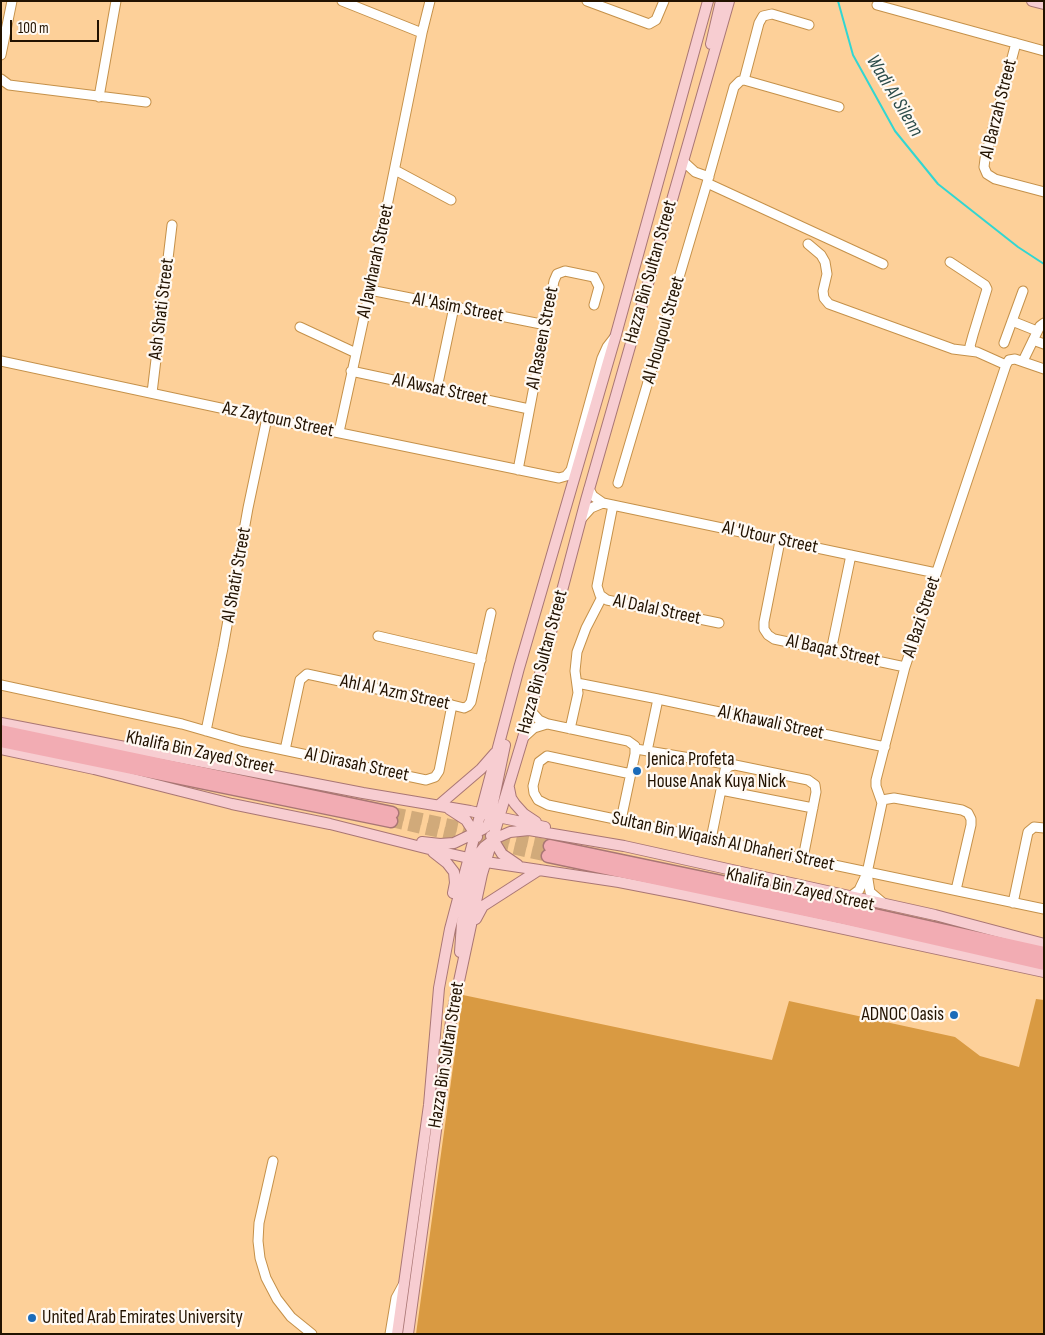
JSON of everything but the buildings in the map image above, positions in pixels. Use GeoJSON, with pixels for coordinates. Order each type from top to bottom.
{"type":"FeatureCollection","features":[{"type":"Feature","properties":{"kind":"highway","name":"Khalifa Bin Zayed Street"},"geometry":{"type":"LineString","coordinates":[[1,731],[391,817],[1,741]]}},
{"type":"Feature","properties":{"kind":"highway","name":"Khalifa Bin Zayed Street"},"geometry":{"type":"LineString","coordinates":[[1044,953],[789,896],[549,851],[1044,964]]}},
{"type":"Feature","properties":{"kind":"main road"},"geometry":{"type":"LineString","coordinates":[[655,195],[654,174],[702,1]]}},
{"type":"Feature","properties":{"kind":"main road","name":"Hazza Bin Sultan Street"},"geometry":{"type":"LineString","coordinates":[[490,818],[499,748],[505,722],[655,195],[708,1]]}},
{"type":"Feature","properties":{"kind":"main road"},"geometry":{"type":"LineString","coordinates":[[708,79],[707,66],[721,1]]}},
{"type":"Feature","properties":{"kind":"main road","name":"Hazza Bin Sultan Street"},"geometry":{"type":"LineString","coordinates":[[475,833],[490,818],[509,784],[589,489],[729,1]]}},
{"type":"Feature","properties":{"kind":"main road"},"geometry":{"type":"LineString","coordinates":[[1032,1],[1044,4]]}},
{"type":"Feature","properties":{"kind":"main road"},"geometry":{"type":"LineString","coordinates":[[505,722],[505,745],[502,765],[490,818],[492,840],[506,857],[523,868]]}},
{"type":"Feature","properties":{"kind":"main road"},"geometry":{"type":"LineString","coordinates":[[1,723],[362,793],[441,806],[490,818],[530,823],[588,839],[935,915],[1044,944]]}},
{"type":"Feature","properties":{"kind":"main road"},"geometry":{"type":"LineString","coordinates":[[441,806],[483,767],[499,748]]}},
{"type":"Feature","properties":{"kind":"main road"},"geometry":{"type":"LineString","coordinates":[[1,750],[94,769],[232,804],[330,824],[429,849],[523,868],[686,895],[1044,972]]}},
{"type":"Feature","properties":{"kind":"main road"},"geometry":{"type":"LineString","coordinates":[[509,784],[511,798],[529,818],[540,824],[588,839]]}},
{"type":"Feature","properties":{"kind":"main road"},"geometry":{"type":"LineString","coordinates":[[441,806],[466,820],[479,841],[460,936],[461,965]]}},
{"type":"Feature","properties":{"kind":"main road"},"geometry":{"type":"LineString","coordinates":[[330,824],[440,844],[454,843],[475,833],[490,818]]}},
{"type":"Feature","properties":{"kind":"main road"},"geometry":{"type":"LineString","coordinates":[[477,858],[492,840],[507,833],[524,830],[588,839]]}},
{"type":"Feature","properties":{"kind":"main road"},"geometry":{"type":"LineString","coordinates":[[429,849],[449,864],[455,878],[442,939],[446,950]]}},
{"type":"Feature","properties":{"kind":"main road","name":"Hazza Bin Sultan Street"},"geometry":{"type":"LineString","coordinates":[[397,1334],[428,1104],[439,988],[461,885],[477,858]]}},
{"type":"Feature","properties":{"kind":"main road"},"geometry":{"type":"LineString","coordinates":[[461,965],[483,906],[539,870]]}},
{"type":"Feature","properties":{"kind":"main road","name":"Hazza Bin Sultan Street"},"geometry":{"type":"LineString","coordinates":[[408,1334],[452,1014],[461,965]]}},
{"type":"Feature","properties":{"kind":"street"},"geometry":{"type":"LineString","coordinates":[[1,55],[12,1]]}},
{"type":"Feature","properties":{"kind":"street"},"geometry":{"type":"LineString","coordinates":[[342,1],[422,33]]}},
{"type":"Feature","properties":{"kind":"street","name":"Al Jawharah Street"},"geometry":{"type":"LineString","coordinates":[[339,432],[430,1]]}},
{"type":"Feature","properties":{"kind":"street"},"geometry":{"type":"LineString","coordinates":[[587,1],[649,24],[656,20],[664,1]]}},
{"type":"Feature","properties":{"kind":"street"},"geometry":{"type":"LineString","coordinates":[[99,97],[113,2]]}},
{"type":"Feature","properties":{"kind":"street"},"geometry":{"type":"LineString","coordinates":[[877,5],[1044,51]]}},
{"type":"Feature","properties":{"kind":"street"},"geometry":{"type":"LineString","coordinates":[[808,25],[772,14],[763,16],[759,23],[744,80],[839,107]]}},
{"type":"Feature","properties":{"kind":"street","name":"Al Barzah Street"},"geometry":{"type":"LineString","coordinates":[[1016,43],[984,167],[987,174],[995,179],[1044,192]]}},
{"type":"Feature","properties":{"kind":"street"},"geometry":{"type":"LineString","coordinates":[[1,79],[10,85],[146,102]]}},
{"type":"Feature","properties":{"kind":"street","name":"Al Houqoul Street"},"geometry":{"type":"LineString","coordinates":[[618,483],[734,87],[736,83],[744,80]]}},
{"type":"Feature","properties":{"kind":"street"},"geometry":{"type":"LineString","coordinates":[[683,161],[708,180],[883,264]]}},
{"type":"Feature","properties":{"kind":"street"},"geometry":{"type":"LineString","coordinates":[[395,170],[451,200]]}},
{"type":"Feature","properties":{"kind":"street"},"geometry":{"type":"LineString","coordinates":[[677,184],[686,176],[697,173]]}},
{"type":"Feature","properties":{"kind":"street","name":"Ash Shati Street"},"geometry":{"type":"LineString","coordinates":[[152,393],[172,225]]}},
{"type":"Feature","properties":{"kind":"street"},"geometry":{"type":"LineString","coordinates":[[808,244],[825,262],[827,270],[823,291],[824,298],[829,304],[958,351],[972,351],[1006,365],[1012,359],[1044,369]]}},
{"type":"Feature","properties":{"kind":"street"},"geometry":{"type":"LineString","coordinates":[[950,262],[985,285],[987,289],[972,335],[970,346],[972,351]]}},
{"type":"Feature","properties":{"kind":"street","name":"Al Raseen Street"},"geometry":{"type":"LineString","coordinates":[[518,470],[555,277],[561,272],[569,271],[594,277],[598,287],[594,305]]}},
{"type":"Feature","properties":{"kind":"street","name":"Al 'Asim Street"},"geometry":{"type":"LineString","coordinates":[[370,290],[546,325]]}},
{"type":"Feature","properties":{"kind":"street"},"geometry":{"type":"LineString","coordinates":[[1004,343],[1023,291]]}},
{"type":"Feature","properties":{"kind":"street"},"geometry":{"type":"LineString","coordinates":[[437,388],[454,307]]}},
{"type":"Feature","properties":{"kind":"street"},"geometry":{"type":"LineString","coordinates":[[1012,321],[1035,335],[1044,344]]}},
{"type":"Feature","properties":{"kind":"street"},"geometry":{"type":"LineString","coordinates":[[1023,361],[1035,335],[1044,323]]}},
{"type":"Feature","properties":{"kind":"street"},"geometry":{"type":"LineString","coordinates":[[300,327],[356,353]]}},
{"type":"Feature","properties":{"kind":"street"},"geometry":{"type":"LineString","coordinates":[[556,478],[563,477],[570,470],[602,358],[614,338]]}},
{"type":"Feature","properties":{"kind":"street","name":"Az Zaytoun Street"},"geometry":{"type":"LineString","coordinates":[[1,361],[556,478]]}},
{"type":"Feature","properties":{"kind":"street","name":"Al Bazi Street"},"geometry":{"type":"LineString","coordinates":[[851,896],[859,890],[867,873],[882,800],[876,780],[905,667],[1006,365]]}},
{"type":"Feature","properties":{"kind":"street","name":"Al Awsat Street"},"geometry":{"type":"LineString","coordinates":[[351,371],[529,409]]}},
{"type":"Feature","properties":{"kind":"street","name":"Al Shatir Street"},"geometry":{"type":"LineString","coordinates":[[206,732],[267,418]]}},
{"type":"Feature","properties":{"kind":"street"},"geometry":{"type":"LineString","coordinates":[[556,478],[567,488],[568,499]]}},
{"type":"Feature","properties":{"kind":"street"},"geometry":{"type":"LineString","coordinates":[[589,489],[593,496],[603,503]]}},
{"type":"Feature","properties":{"kind":"street"},"geometry":{"type":"LineString","coordinates":[[582,518],[591,508],[603,503]]}},
{"type":"Feature","properties":{"kind":"street","name":"Al 'Utour Street"},"geometry":{"type":"LineString","coordinates":[[603,503],[936,573]]}},
{"type":"Feature","properties":{"kind":"street","name":"Al Dalal Street"},"geometry":{"type":"LineString","coordinates":[[613,505],[597,586],[602,598],[719,623]]}},
{"type":"Feature","properties":{"kind":"street","name":"Al Baqat Street"},"geometry":{"type":"LineString","coordinates":[[780,541],[764,622],[764,629],[768,635],[774,639],[905,667]]}},
{"type":"Feature","properties":{"kind":"street"},"geometry":{"type":"LineString","coordinates":[[831,651],[851,555]]}},
{"type":"Feature","properties":{"kind":"street"},"geometry":{"type":"LineString","coordinates":[[570,729],[578,693],[575,671],[577,652],[586,628],[602,598]]}},
{"type":"Feature","properties":{"kind":"street","name":"Ahl Al 'Azm Street"},"geometry":{"type":"LineString","coordinates":[[286,750],[300,680],[307,674],[452,706],[464,708],[470,704],[491,613]]}},
{"type":"Feature","properties":{"kind":"street"},"geometry":{"type":"LineString","coordinates":[[378,636],[481,660]]}},
{"type":"Feature","properties":{"kind":"street","name":"Al Khawali Street"},"geometry":{"type":"LineString","coordinates":[[577,683],[885,748]]}},
{"type":"Feature","properties":{"kind":"street","name":"Al Dirasah Street"},"geometry":{"type":"LineString","coordinates":[[1,685],[182,724],[206,732],[286,750],[424,779],[431,779],[436,776],[440,769],[452,706]]}},
{"type":"Feature","properties":{"kind":"street"},"geometry":{"type":"LineString","coordinates":[[647,751],[658,699]]}},
{"type":"Feature","properties":{"kind":"street"},"geometry":{"type":"LineString","coordinates":[[530,710],[536,717],[548,724],[633,743],[636,749],[621,820]]}},
{"type":"Feature","properties":{"kind":"street"},"geometry":{"type":"LineString","coordinates":[[523,738],[534,728],[548,724]]}},
{"type":"Feature","properties":{"kind":"street"},"geometry":{"type":"LineString","coordinates":[[636,749],[732,765],[810,781],[817,788],[803,858]]}},
{"type":"Feature","properties":{"kind":"street","name":"Sultan Bin Wiqaish Al Dhaheri Street"},"geometry":{"type":"LineString","coordinates":[[631,774],[547,756],[539,762],[533,786],[535,797],[544,804],[1044,909]]}},
{"type":"Feature","properties":{"kind":"street"},"geometry":{"type":"LineString","coordinates":[[711,839],[725,770],[732,765]]}},
{"type":"Feature","properties":{"kind":"street"},"geometry":{"type":"LineString","coordinates":[[721,790],[813,808]]}},
{"type":"Feature","properties":{"kind":"street"},"geometry":{"type":"LineString","coordinates":[[882,800],[894,798],[962,810],[968,813],[972,822],[956,890]]}},
{"type":"Feature","properties":{"kind":"street"},"geometry":{"type":"LineString","coordinates":[[1013,902],[1028,832],[1036,826],[1044,828]]}},
{"type":"Feature","properties":{"kind":"street"},"geometry":{"type":"LineString","coordinates":[[867,873],[870,892],[884,903]]}},
{"type":"Feature","properties":{"kind":"street"},"geometry":{"type":"LineString","coordinates":[[273,1161],[259,1223],[260,1258],[266,1278],[277,1299],[291,1317],[312,1334]]}},
{"type":"Feature","properties":{"kind":"street"},"geometry":{"type":"LineString","coordinates":[[390,1334],[396,1298],[404,1284]]}},
{"type":"Feature","properties":{"kind":"shaded area"},"geometry":{"type":"Polygon","coordinates":[[[463,995],[772,1060],[789,1001],[955,1037],[980,1056],[1019,1067],[1036,999],[1044,1000],[1044,1334],[416,1334],[463,995]]]}},
{"type":"Feature","properties":{"kind":"waterway","name":"Wadi Al Silenn"},"geometry":{"type":"LineString","coordinates":[[838,1],[853,55],[895,131],[938,184],[1018,247],[1044,264]]}},
{"type":"Feature","properties":{"kind":"tunnel"},"geometry":{"type":"LineString","coordinates":[[393,813],[550,846]]}},
{"type":"Feature","properties":{"kind":"tunnel"},"geometry":{"type":"LineString","coordinates":[[391,821],[548,856]]}},
{"type":"Feature","properties":{"kind":"place","name":"Jenica Profeta House Anak Kuya Nick"},"geometry":{"type":"Point","coordinates":[637,771]}},
{"type":"Feature","properties":{"kind":"place","name":"ADNOC Oasis"},"geometry":{"type":"Point","coordinates":[954,1015]}},
{"type":"Feature","properties":{"kind":"place","name":"United Arab Emirates University"},"geometry":{"type":"Point","coordinates":[32,1318]}}]}
